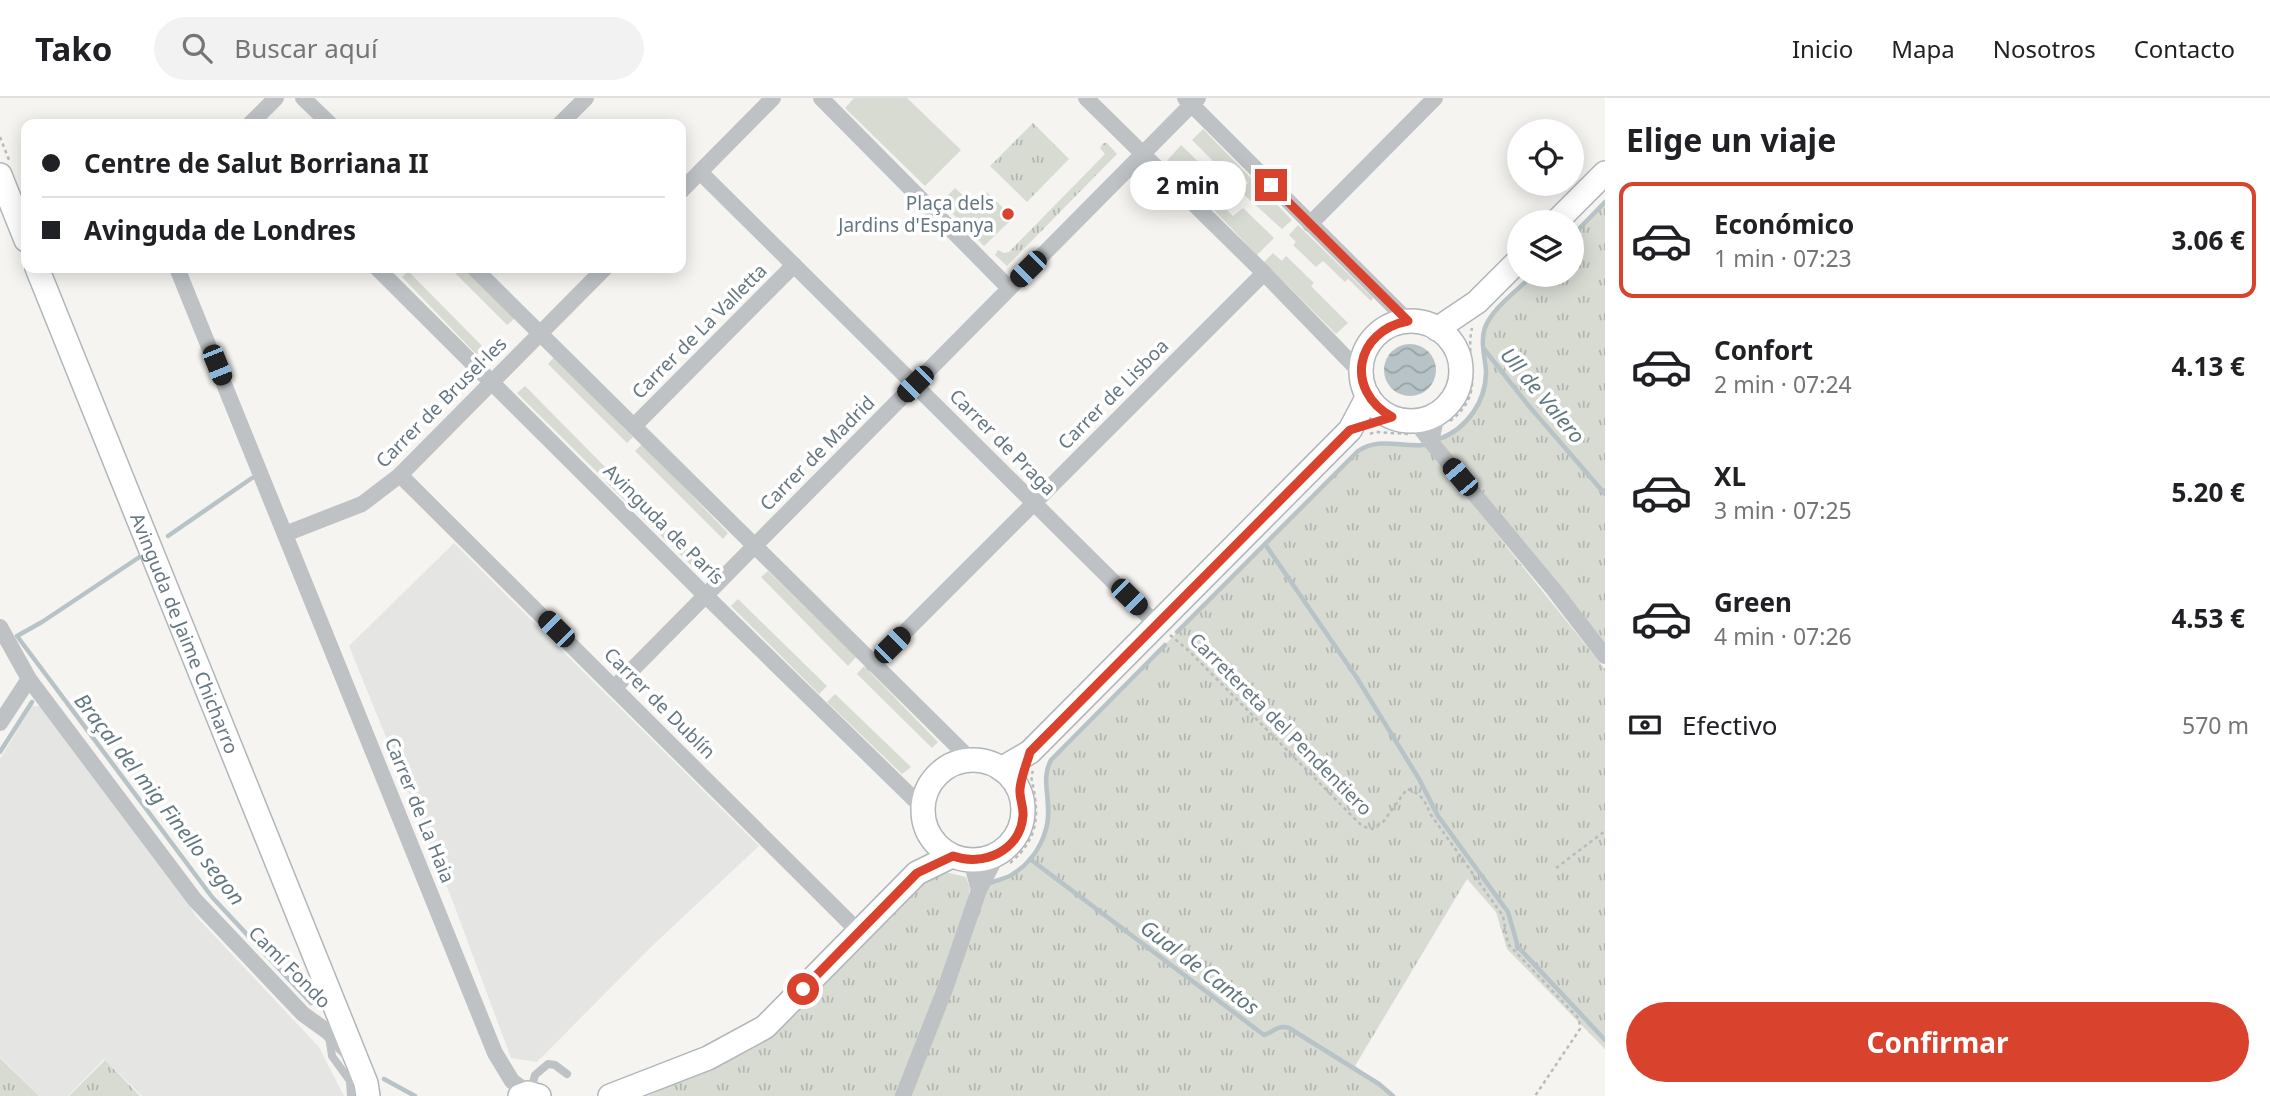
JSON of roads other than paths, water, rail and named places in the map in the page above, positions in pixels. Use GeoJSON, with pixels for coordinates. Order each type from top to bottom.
{"type":"FeatureCollection","features":[{"type":"Feature","properties":{"kind":"street"},"geometry":{"type":"LineString","coordinates":[[255,119],[276,98]]}},
{"type":"Feature","properties":{"kind":"street"},"geometry":{"type":"LineString","coordinates":[[303,98],[325,119]]}},
{"type":"Feature","properties":{"kind":"street"},"geometry":{"type":"LineString","coordinates":[[565,119],[586,98]]}},
{"type":"Feature","properties":{"kind":"street"},"geometry":{"type":"LineString","coordinates":[[686,186],[773,98]]}},
{"type":"Feature","properties":{"kind":"street"},"geometry":{"type":"LineString","coordinates":[[821,98],[1009,288]]}},
{"type":"Feature","properties":{"kind":"street"},"geometry":{"type":"LineString","coordinates":[[1086,98],[1264,272],[1361,373]]}},
{"type":"Feature","properties":{"kind":"street"},"geometry":{"type":"LineString","coordinates":[[1310,224],[1435,98]]}},
{"type":"Feature","properties":{"kind":"street"},"geometry":{"type":"LineString","coordinates":[[1192,100],[1310,224],[1408,321]]}},
{"type":"Feature","properties":{"kind":"street","name":"Carrer de Madrid"},"geometry":{"type":"LineString","coordinates":[[614,688],[1143,154],[1192,100]]}},
{"type":"Feature","properties":{"kind":"street","name":"Carrer de Praga"},"geometry":{"type":"LineString","coordinates":[[700,172],[1157,625]]}},
{"type":"Feature","properties":{"kind":"street"},"geometry":{"type":"LineString","coordinates":[[1568,210],[1605,173]]}},
{"type":"Feature","properties":{"kind":"street"},"geometry":{"type":"LineString","coordinates":[[0,175],[21,228]]}},
{"type":"Feature","properties":{"kind":"street","name":"Carrer de La Valletta"},"geometry":{"type":"LineString","coordinates":[[634,426],[794,264]]}},
{"type":"Feature","properties":{"kind":"street","name":"Carrer de Lisboa"},"geometry":{"type":"LineString","coordinates":[[873,664],[1264,272]]}},
{"type":"Feature","properties":{"kind":"street"},"geometry":{"type":"LineString","coordinates":[[1437,328],[1477,302],[1507,272]]}},
{"type":"Feature","properties":{"kind":"street","name":"Avinguda de Jaime Chicharro"},"geometry":{"type":"LineString","coordinates":[[39,273],[364,1087]]}},
{"type":"Feature","properties":{"kind":"street"},"geometry":{"type":"LineString","coordinates":[[179,273],[285,534]]}},
{"type":"Feature","properties":{"kind":"street","name":"Avinguda de París"},"geometry":{"type":"LineString","coordinates":[[382,273],[923,808]]}},
{"type":"Feature","properties":{"kind":"street"},"geometry":{"type":"LineString","coordinates":[[479,273],[971,761]]}},
{"type":"Feature","properties":{"kind":"street","name":"Carrer de Brusel·les"},"geometry":{"type":"LineString","coordinates":[[285,534],[362,504],[400,475],[600,273]]}},
{"type":"Feature","properties":{"kind":"street"},"geometry":{"type":"LineString","coordinates":[[1457,351],[1465,325],[1477,302]]}},
{"type":"Feature","properties":{"kind":"street"},"geometry":{"type":"LineString","coordinates":[[1428,428],[1456,393],[1461,372],[1457,351],[1449,338],[1437,328],[1408,321],[1395,324],[1374,338],[1362,360],[1361,373],[1368,396],[1392,417],[1428,428],[1605,656]]}},
{"type":"Feature","properties":{"kind":"street"},"geometry":{"type":"LineString","coordinates":[[1357,433],[1368,396]]}},
{"type":"Feature","properties":{"kind":"street"},"geometry":{"type":"LineString","coordinates":[[1019,790],[1032,759],[1157,625],[1357,433],[1392,417]]}},
{"type":"Feature","properties":{"kind":"street","name":"Carrer de Dublín"},"geometry":{"type":"LineString","coordinates":[[400,475],[859,932]]}},
{"type":"Feature","properties":{"kind":"street","name":"Carrer de La Haia"},"geometry":{"type":"LineString","coordinates":[[285,534],[495,1053],[512,1082],[529,1095]]}},
{"type":"Feature","properties":{"kind":"street","name":"Camí Fondo"},"geometry":{"type":"LineString","coordinates":[[0,627],[29,679],[195,900],[303,1014],[328,1032],[364,1087]]}},
{"type":"Feature","properties":{"kind":"street"},"geometry":{"type":"LineString","coordinates":[[0,723],[29,679]]}},
{"type":"Feature","properties":{"kind":"street"},"geometry":{"type":"LineString","coordinates":[[1001,769],[1032,759]]}},
{"type":"Feature","properties":{"kind":"street"},"geometry":{"type":"LineString","coordinates":[[903,1096],[979,890],[1001,861],[1023,820],[1019,790],[1009,775],[1001,769],[992,764],[971,761],[943,770],[926,793],[923,808],[925,824],[932,839],[944,852],[962,858],[1001,861]]}},
{"type":"Feature","properties":{"kind":"street"},"geometry":{"type":"LineString","coordinates":[[610,1096],[708,1058],[765,1027],[917,873],[932,839]]}},
{"type":"Feature","properties":{"kind":"street"},"geometry":{"type":"LineString","coordinates":[[917,873],[962,858]]}},
{"type":"Feature","properties":{"kind":"street"},"geometry":{"type":"LineString","coordinates":[[962,858],[979,890]]}},
{"type":"Feature","properties":{"kind":"lane"},"geometry":{"type":"LineString","coordinates":[[331,999],[328,1032],[332,1056],[350,1081],[364,1087]]}},
{"type":"Feature","properties":{"kind":"lane"},"geometry":{"type":"LineString","coordinates":[[529,1095],[535,1075],[548,1064],[555,1065],[567,1074]]}},
{"type":"Feature","properties":{"kind":"water"},"geometry":{"type":"Polygon","coordinates":[[[1410,344],[1420,346],[1428,352],[1434,360],[1434,380],[1428,388],[1420,394],[1410,396],[1400,394],[1392,388],[1386,380],[1384,370],[1386,360],[1392,352],[1400,346],[1410,344]]]}},
{"type":"Feature","properties":{"kind":"waterway"},"geometry":{"type":"LineString","coordinates":[[1584,224],[1605,202]]}},
{"type":"Feature","properties":{"kind":"waterway"},"geometry":{"type":"LineString","coordinates":[[1439,439],[1466,421],[1479,403],[1486,371],[1483,344],[1485,328],[1500,306],[1520,287]]}},
{"type":"Feature","properties":{"kind":"waterway","name":"Ull de Valero"},"geometry":{"type":"LineString","coordinates":[[1484,349],[1605,494]]}},
{"type":"Feature","properties":{"kind":"waterway"},"geometry":{"type":"LineString","coordinates":[[1177,632],[1358,451],[1382,443],[1423,445]]}},
{"type":"Feature","properties":{"kind":"waterway"},"geometry":{"type":"LineString","coordinates":[[168,536],[252,478]]}},
{"type":"Feature","properties":{"kind":"waterway"},"geometry":{"type":"LineString","coordinates":[[1265,544],[1357,678],[1419,779],[1438,816],[1508,912],[1518,947],[1605,1040]]}},
{"type":"Feature","properties":{"kind":"waterway","name":"Braçal del mig Finello segon"},"geometry":{"type":"LineString","coordinates":[[141,556],[17,636],[212,897],[311,1003]]}},
{"type":"Feature","properties":{"kind":"waterway"},"geometry":{"type":"LineString","coordinates":[[988,884],[1010,876],[1022,868],[1041,843],[1047,824],[1046,776],[1051,760],[1165,645]]}},
{"type":"Feature","properties":{"kind":"waterway"},"geometry":{"type":"LineString","coordinates":[[0,752],[32,702]]}},
{"type":"Feature","properties":{"kind":"waterway","name":"Gual de Cantos"},"geometry":{"type":"LineString","coordinates":[[1030,859],[1264,1035],[1279,1028],[1289,1028],[1379,1084],[1393,1096]]}},
{"type":"Feature","properties":{"kind":"waterway","name":"Braçal del mig Finello segon"},"geometry":{"type":"LineString","coordinates":[[384,1079],[415,1096]]}},
{"type":"Feature","properties":{"kind":"place","name":"Plaça dels Jardins d'Espanya"},"geometry":{"type":"Point","coordinates":[1008,214]}}]}
